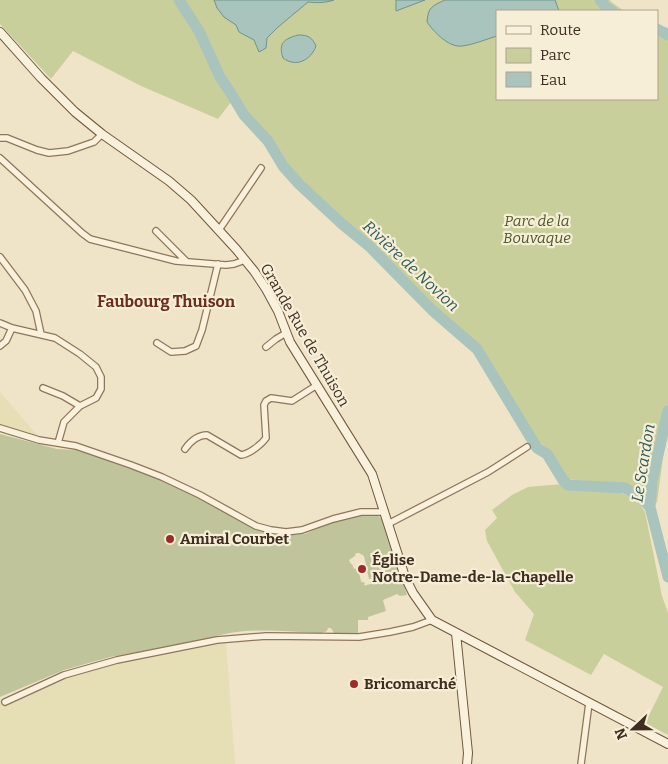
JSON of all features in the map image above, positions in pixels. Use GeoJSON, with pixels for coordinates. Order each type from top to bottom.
{"type":"FeatureCollection","features":[{"type":"Feature","properties":{"kind":"street","name":"Grande Rue de Thuison"},"geometry":{"type":"LineString","coordinates":[[0,32],[41,78],[75,112],[102,134],[169,181],[191,200],[261,280],[278,311],[290,342],[368,466],[405,576],[413,593],[432,620],[668,744]]}},
{"type":"Feature","properties":{"kind":"street"},"geometry":{"type":"LineString","coordinates":[[0,138],[7,138],[49,153],[68,151],[94,142],[102,134]]}},
{"type":"Feature","properties":{"kind":"street"},"geometry":{"type":"LineString","coordinates":[[0,158],[90,239],[176,261],[234,264],[245,260]]}},
{"type":"Feature","properties":{"kind":"street"},"geometry":{"type":"LineString","coordinates":[[219,230],[261,168]]}},
{"type":"Feature","properties":{"kind":"street"},"geometry":{"type":"LineString","coordinates":[[156,231],[187,262]]}},
{"type":"Feature","properties":{"kind":"street"},"geometry":{"type":"LineString","coordinates":[[0,257],[25,290],[36,310],[41,334]]}},
{"type":"Feature","properties":{"kind":"street"},"geometry":{"type":"LineString","coordinates":[[157,343],[171,352],[185,351],[196,346],[202,330],[218,264]]}},
{"type":"Feature","properties":{"kind":"street"},"geometry":{"type":"LineString","coordinates":[[0,323],[12,328],[55,338],[80,354],[96,368],[100,377],[101,389],[96,398],[80,406],[64,422],[58,443]]}},
{"type":"Feature","properties":{"kind":"street"},"geometry":{"type":"LineString","coordinates":[[0,346],[6,341],[12,328]]}},
{"type":"Feature","properties":{"kind":"street"},"geometry":{"type":"LineString","coordinates":[[266,347],[276,338],[286,333]]}},
{"type":"Feature","properties":{"kind":"street"},"geometry":{"type":"LineString","coordinates":[[185,449],[191,442],[203,435],[207,435],[241,455],[246,454],[266,438],[264,405],[266,400],[271,398],[292,401],[316,385]]}},
{"type":"Feature","properties":{"kind":"street"},"geometry":{"type":"LineString","coordinates":[[43,388],[63,396],[80,406]]}},
{"type":"Feature","properties":{"kind":"street"},"geometry":{"type":"LineString","coordinates":[[0,428],[40,440],[76,446],[162,477],[200,495],[256,526],[271,530],[286,532],[302,530],[361,512],[384,512]]}},
{"type":"Feature","properties":{"kind":"street"},"geometry":{"type":"LineString","coordinates":[[388,524],[488,472],[527,447]]}},
{"type":"Feature","properties":{"kind":"street"},"geometry":{"type":"LineString","coordinates":[[5,702],[64,675],[117,660],[217,640],[266,636],[359,637],[413,627],[432,620]]}},
{"type":"Feature","properties":{"kind":"street"},"geometry":{"type":"LineString","coordinates":[[456,633],[468,753],[467,764]]}},
{"type":"Feature","properties":{"kind":"street"},"geometry":{"type":"LineString","coordinates":[[581,764],[589,703]]}},
{"type":"Feature","properties":{"kind":"street"},"geometry":{"type":"LineString","coordinates":[[468,753],[475,764]]}},
{"type":"Feature","properties":{"kind":"shaded area"},"geometry":{"type":"Polygon","coordinates":[[[0,392],[37,435],[0,425],[0,392]]]}},
{"type":"Feature","properties":{"kind":"shaded area"},"geometry":{"type":"Polygon","coordinates":[[[226,643],[235,764],[0,764],[0,699],[64,672],[137,656],[226,643]]]}},
{"type":"Feature","properties":{"kind":"green space","name":"Parc de la Bouvaque"},"geometry":{"type":"Polygon","coordinates":[[[0,0],[611,0],[623,10],[496,10],[496,100],[658,100],[658,25],[668,28],[668,432],[657,503],[626,485],[567,479],[550,451],[542,444],[534,447],[475,351],[431,312],[367,248],[297,185],[281,166],[267,142],[231,102],[218,119],[141,86],[73,51],[51,79],[0,24],[0,0]]]}},
{"type":"Feature","properties":{"kind":"green space"},"geometry":{"type":"Polygon","coordinates":[[[0,434],[57,449],[86,452],[169,480],[248,525],[274,533],[288,535],[305,534],[327,524],[358,515],[378,515],[383,520],[407,595],[400,596],[397,594],[383,600],[386,611],[368,617],[368,620],[358,620],[358,633],[334,633],[331,628],[322,633],[263,630],[233,632],[205,640],[110,657],[64,670],[0,697],[0,434]],[[356,553],[349,560],[354,569],[358,568],[360,581],[365,583],[364,585],[366,586],[376,579],[369,579],[364,556],[356,553]]]}},
{"type":"Feature","properties":{"kind":"green space"},"geometry":{"type":"Polygon","coordinates":[[[562,484],[578,491],[617,491],[637,500],[645,512],[662,596],[668,613],[668,735],[645,723],[663,687],[604,654],[591,675],[525,640],[534,614],[515,592],[487,541],[485,530],[497,518],[492,510],[512,495],[528,487],[562,484]]]}},
{"type":"Feature","properties":{"kind":"water"},"geometry":{"type":"Polygon","coordinates":[[[214,0],[334,0],[308,2],[267,38],[266,48],[259,52],[254,40],[239,32],[236,25],[224,17],[214,0]]]}},
{"type":"Feature","properties":{"kind":"water"},"geometry":{"type":"Polygon","coordinates":[[[396,0],[425,0],[396,11],[396,0]]]}},
{"type":"Feature","properties":{"kind":"water"},"geometry":{"type":"Polygon","coordinates":[[[445,0],[555,0],[559,10],[496,10],[496,36],[457,46],[442,38],[427,22],[428,13],[437,4],[445,0]]]}},
{"type":"Feature","properties":{"kind":"water"},"geometry":{"type":"Polygon","coordinates":[[[298,35],[309,37],[316,46],[307,59],[298,62],[288,61],[283,58],[281,49],[283,42],[298,35]]]}},
{"type":"Feature","properties":{"kind":"waterway","name":"Rivière de Novion"},"geometry":{"type":"LineString","coordinates":[[179,0],[199,31],[220,77],[244,115],[268,141],[283,166],[299,184],[369,246],[432,310],[477,349],[537,448],[547,454],[563,480],[568,485],[625,488],[639,496],[650,507]]}},
{"type":"Feature","properties":{"kind":"waterway"},"geometry":{"type":"LineString","coordinates":[[600,0],[610,10]]}},
{"type":"Feature","properties":{"kind":"waterway"},"geometry":{"type":"LineString","coordinates":[[658,30],[668,35]]}},
{"type":"Feature","properties":{"kind":"waterway","name":"Le Scardon"},"geometry":{"type":"LineString","coordinates":[[668,411],[652,481],[650,507],[668,577]]}},
{"type":"Feature","properties":{"kind":"place","name":"Amiral Courbet"},"geometry":{"type":"Point","coordinates":[170,539]}},
{"type":"Feature","properties":{"kind":"place","name":"Église Notre-Dame-de-la-Chapelle"},"geometry":{"type":"Point","coordinates":[362,569]}},
{"type":"Feature","properties":{"kind":"place","name":"Bricomarché"},"geometry":{"type":"Point","coordinates":[354,684]}},
{"type":"Feature","properties":{"kind":"district","name":"Faubourg Thuison"},"geometry":{"type":"Point","coordinates":[166,301]}}]}
